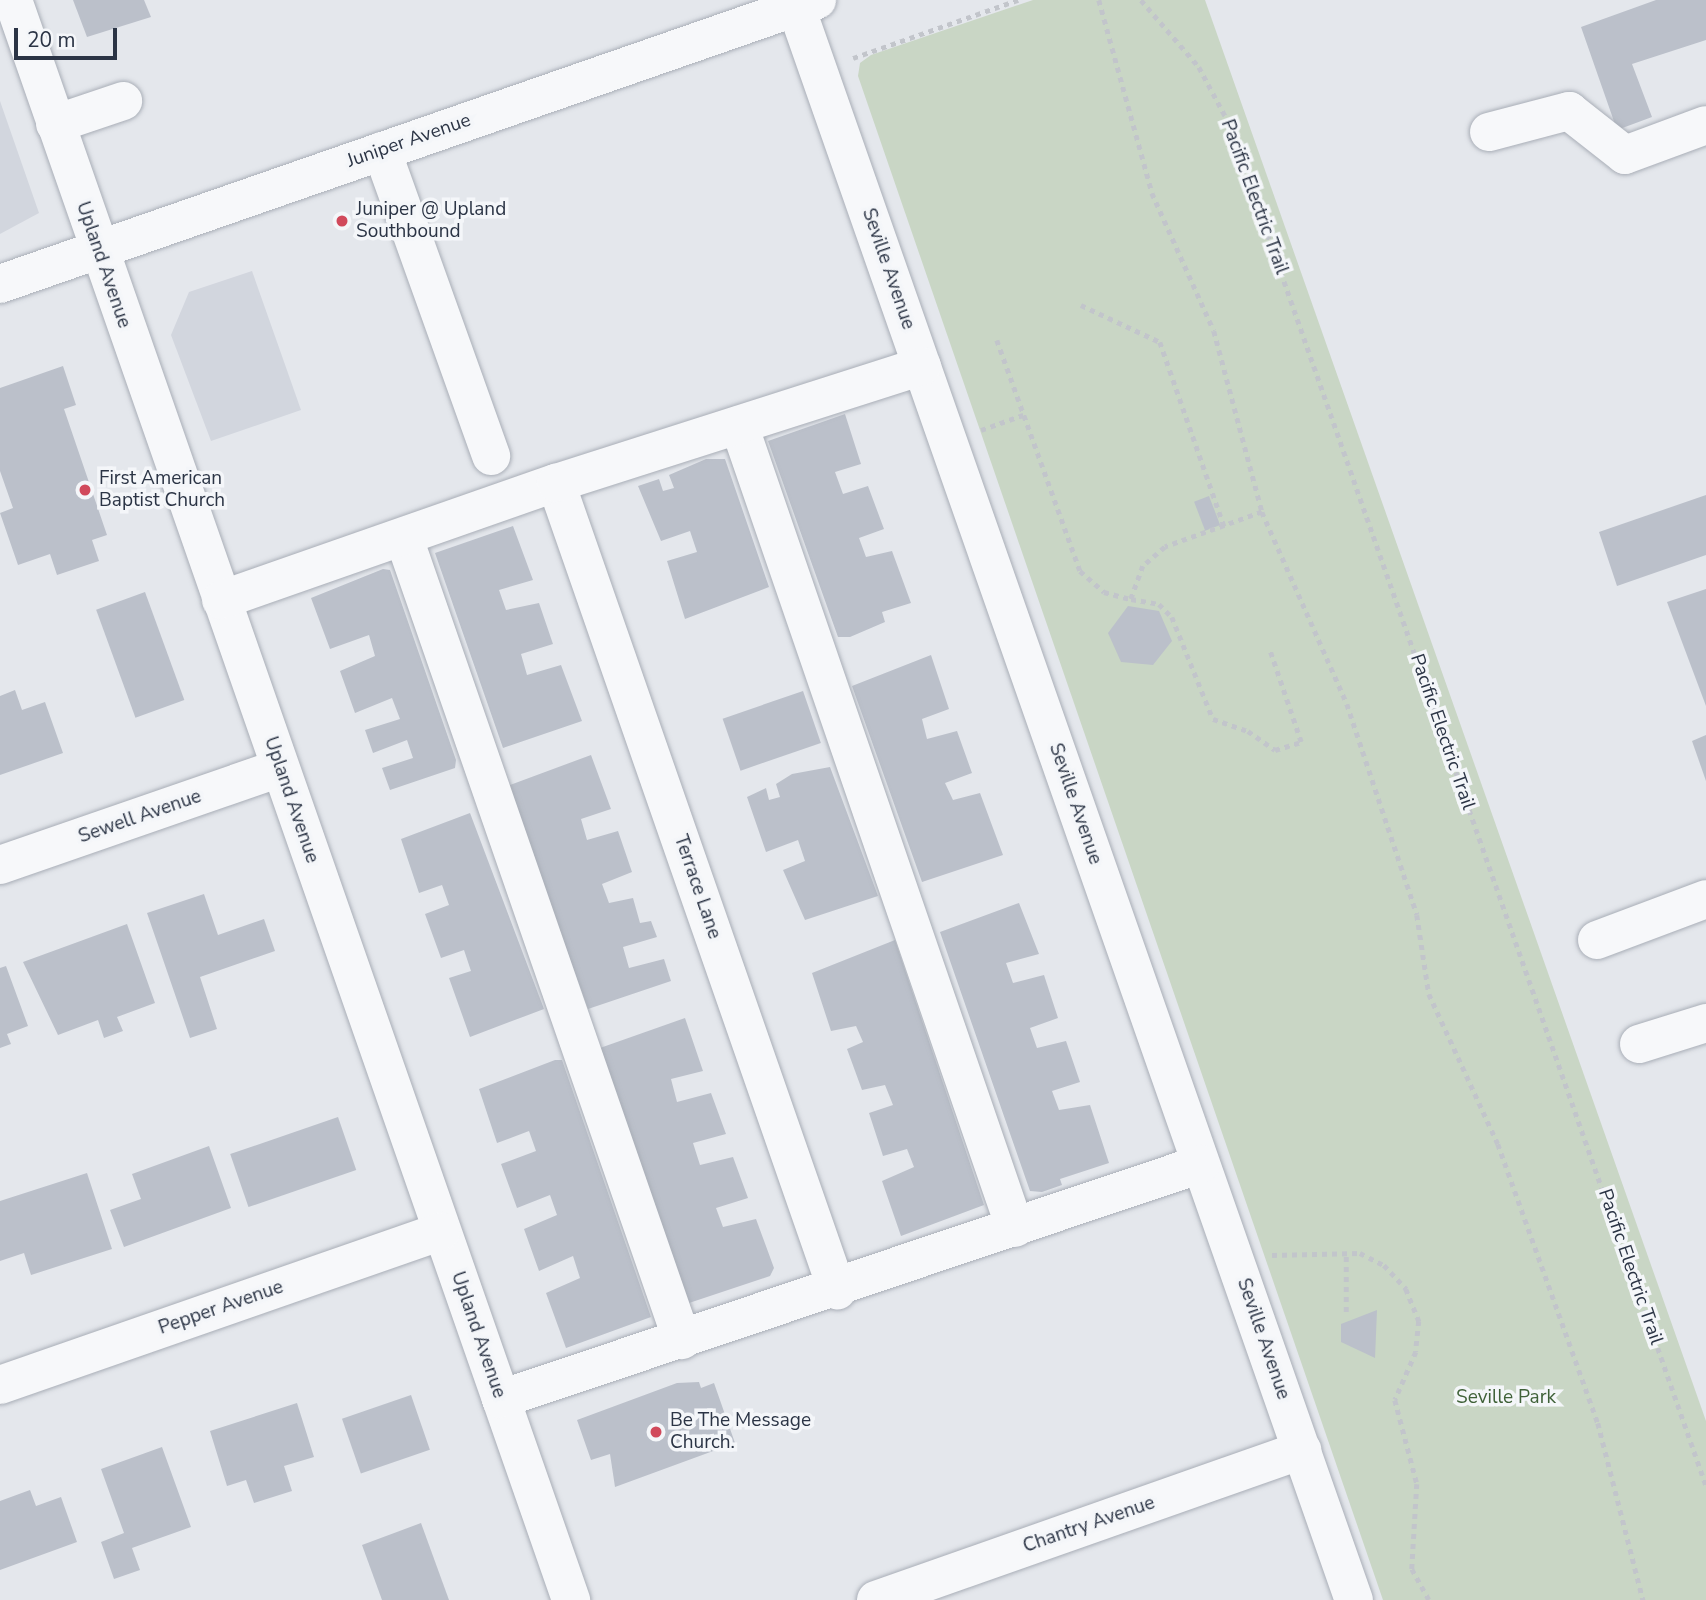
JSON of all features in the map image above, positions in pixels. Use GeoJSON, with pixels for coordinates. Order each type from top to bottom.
{"type":"FeatureCollection","features":[{"type":"Feature","properties":{"kind":"street","name":"Upland Avenue"},"geometry":{"type":"LineString","coordinates":[[9,5],[55,124],[571,1600]]}},
{"type":"Feature","properties":{"kind":"street","name":"Juniper Avenue"},"geometry":{"type":"LineString","coordinates":[[0,284],[794,5]]}},
{"type":"Feature","properties":{"kind":"street","name":"Seville Avenue"},"geometry":{"type":"LineString","coordinates":[[794,5],[1354,1600]]}},
{"type":"Feature","properties":{"kind":"street"},"geometry":{"type":"LineString","coordinates":[[55,124],[123,102]]}},
{"type":"Feature","properties":{"kind":"street"},"geometry":{"type":"LineString","coordinates":[[1489,132],[1569,111],[1625,155],[1706,125]]}},
{"type":"Feature","properties":{"kind":"street"},"geometry":{"type":"LineString","coordinates":[[382,151],[491,456]]}},
{"type":"Feature","properties":{"kind":"street"},"geometry":{"type":"LineString","coordinates":[[220,600],[556,483],[922,366]]}},
{"type":"Feature","properties":{"kind":"street"},"geometry":{"type":"LineString","coordinates":[[739,425],[1015,1228]]}},
{"type":"Feature","properties":{"kind":"street","name":"Terrace Lane"},"geometry":{"type":"LineString","coordinates":[[556,483],[837,1290]]}},
{"type":"Feature","properties":{"kind":"street"},"geometry":{"type":"LineString","coordinates":[[404,538],[682,1340]]}},
{"type":"Feature","properties":{"kind":"street","name":"Sewell Avenue"},"geometry":{"type":"LineString","coordinates":[[0,865],[280,768]]}},
{"type":"Feature","properties":{"kind":"street"},"geometry":{"type":"LineString","coordinates":[[1597,940],[1706,899]]}},
{"type":"Feature","properties":{"kind":"street"},"geometry":{"type":"LineString","coordinates":[[1639,1044],[1706,1023]]}},
{"type":"Feature","properties":{"kind":"street"},"geometry":{"type":"LineString","coordinates":[[500,1399],[837,1290],[1202,1164]]}},
{"type":"Feature","properties":{"kind":"street","name":"Pepper Avenue"},"geometry":{"type":"LineString","coordinates":[[0,1385],[441,1231]]}},
{"type":"Feature","properties":{"kind":"street","name":"Chantry Avenue"},"geometry":{"type":"LineString","coordinates":[[876,1600],[1302,1450]]}},
{"type":"Feature","properties":{"kind":"path"},"geometry":{"type":"LineString","coordinates":[[850,58],[1018,0]]}},
{"type":"Feature","properties":{"kind":"path"},"geometry":{"type":"LineString","coordinates":[[1099,0],[1152,193],[1214,331],[1262,512],[1347,704],[1417,915],[1429,994],[1498,1144],[1598,1423],[1643,1600]]}},
{"type":"Feature","properties":{"kind":"path","name":"Pacific Electric Trail"},"geometry":{"type":"LineString","coordinates":[[1141,0],[1199,67],[1228,121],[1706,1485]]}},
{"type":"Feature","properties":{"kind":"path"},"geometry":{"type":"LineString","coordinates":[[1082,305],[1160,342],[1224,526]]}},
{"type":"Feature","properties":{"kind":"path"},"geometry":{"type":"LineString","coordinates":[[997,340],[1080,570],[1104,592],[1159,604],[1172,617],[1213,719],[1248,731],[1275,750],[1301,742],[1269,648]]}},
{"type":"Feature","properties":{"kind":"path"},"geometry":{"type":"LineString","coordinates":[[980,431],[1023,415]]}},
{"type":"Feature","properties":{"kind":"path"},"geometry":{"type":"LineString","coordinates":[[1131,599],[1143,566],[1166,547],[1262,512]]}},
{"type":"Feature","properties":{"kind":"path"},"geometry":{"type":"LineString","coordinates":[[1346,1252],[1346,1312]]}},
{"type":"Feature","properties":{"kind":"path"},"geometry":{"type":"LineString","coordinates":[[1267,1256],[1346,1252],[1384,1265],[1406,1289],[1419,1321],[1416,1352],[1395,1400],[1417,1484],[1412,1569],[1429,1600]]}},
{"type":"Feature","properties":{"kind":"shaded area"},"geometry":{"type":"Polygon","coordinates":[[[0,101],[39,213],[0,234],[0,101]]]}},
{"type":"Feature","properties":{"kind":"shaded area"},"geometry":{"type":"Polygon","coordinates":[[[252,271],[301,410],[211,441],[171,335],[189,292],[252,271]]]}},
{"type":"Feature","properties":{"kind":"green space","name":"Seville Park"},"geometry":{"type":"Polygon","coordinates":[[[1033,0],[1205,0],[1706,1421],[1706,1600],[1383,1600],[858,76],[860,63],[871,55],[1033,0]]]}},
{"type":"Feature","properties":{"kind":"building"},"geometry":{"type":"Polygon","coordinates":[[[73,0],[144,0],[151,17],[87,37],[73,0]]]}},
{"type":"Feature","properties":{"kind":"building"},"geometry":{"type":"Polygon","coordinates":[[[1656,0],[1706,0],[1706,40],[1632,64],[1652,117],[1617,130],[1581,27],[1656,0]]]}},
{"type":"Feature","properties":{"kind":"building"},"geometry":{"type":"Polygon","coordinates":[[[63,366],[76,405],[64,409],[107,535],[92,540],[99,561],[57,575],[50,554],[18,565],[0,513],[13,508],[0,471],[0,388],[63,366]]]}},
{"type":"Feature","properties":{"kind":"building"},"geometry":{"type":"Polygon","coordinates":[[[845,414],[861,464],[835,472],[843,494],[868,486],[884,529],[859,538],[866,557],[892,551],[911,603],[882,612],[885,622],[850,637],[838,637],[768,441],[845,414]]]}},
{"type":"Feature","properties":{"kind":"building"},"geometry":{"type":"Polygon","coordinates":[[[706,459],[725,459],[769,587],[685,619],[667,561],[697,552],[690,531],[661,541],[638,486],[659,479],[663,491],[674,488],[669,475],[706,459]]]}},
{"type":"Feature","properties":{"kind":"building"},"geometry":{"type":"Polygon","coordinates":[[[1706,495],[1706,555],[1617,586],[1599,532],[1706,495]]]}},
{"type":"Feature","properties":{"kind":"building"},"geometry":{"type":"Polygon","coordinates":[[[1209,496],[1220,525],[1205,531],[1194,502],[1209,496]]]}},
{"type":"Feature","properties":{"kind":"building"},"geometry":{"type":"Polygon","coordinates":[[[513,526],[533,580],[499,590],[506,610],[539,603],[553,644],[521,654],[527,675],[561,665],[582,721],[503,748],[435,553],[513,526]]]}},
{"type":"Feature","properties":{"kind":"building"},"geometry":{"type":"Polygon","coordinates":[[[383,569],[390,570],[456,760],[455,768],[390,790],[382,768],[413,758],[407,740],[373,753],[365,730],[400,719],[392,698],[355,713],[340,671],[375,656],[369,635],[330,649],[311,598],[383,569]]]}},
{"type":"Feature","properties":{"kind":"building"},"geometry":{"type":"Polygon","coordinates":[[[1706,589],[1706,706],[1667,602],[1706,589]]]}},
{"type":"Feature","properties":{"kind":"building"},"geometry":{"type":"Polygon","coordinates":[[[145,592],[184,700],[135,718],[96,610],[145,592]]]}},
{"type":"Feature","properties":{"kind":"building"},"geometry":{"type":"Polygon","coordinates":[[[1128,606],[1159,611],[1172,641],[1153,665],[1121,662],[1108,633],[1128,606]]]}},
{"type":"Feature","properties":{"kind":"building"},"geometry":{"type":"Polygon","coordinates":[[[931,655],[949,709],[922,719],[927,739],[957,731],[972,773],[945,783],[953,800],[980,793],[1003,855],[922,882],[852,686],[931,655]]]}},
{"type":"Feature","properties":{"kind":"building"},"geometry":{"type":"Polygon","coordinates":[[[15,690],[22,710],[45,702],[63,753],[0,775],[0,696],[15,690]]]}},
{"type":"Feature","properties":{"kind":"building"},"geometry":{"type":"Polygon","coordinates":[[[803,691],[821,743],[741,771],[723,719],[803,691]]]}},
{"type":"Feature","properties":{"kind":"building"},"geometry":{"type":"Polygon","coordinates":[[[1706,735],[1706,781],[1692,741],[1706,735]]]}},
{"type":"Feature","properties":{"kind":"building"},"geometry":{"type":"Polygon","coordinates":[[[591,755],[611,809],[581,819],[587,840],[618,831],[632,872],[602,884],[609,903],[633,898],[640,923],[651,921],[657,937],[623,947],[629,968],[664,959],[671,981],[588,1009],[507,786],[591,755]]]}},
{"type":"Feature","properties":{"kind":"building"},"geometry":{"type":"Polygon","coordinates":[[[830,767],[878,896],[805,920],[783,870],[805,861],[798,840],[766,852],[747,797],[766,788],[769,800],[780,797],[776,784],[792,774],[830,767]]]}},
{"type":"Feature","properties":{"kind":"building"},"geometry":{"type":"Polygon","coordinates":[[[470,813],[544,1009],[470,1037],[449,978],[471,971],[464,950],[441,958],[425,914],[449,905],[442,885],[419,893],[401,839],[470,813]]]}},
{"type":"Feature","properties":{"kind":"building"},"geometry":{"type":"Polygon","coordinates":[[[204,894],[218,935],[264,919],[275,951],[200,977],[217,1029],[190,1038],[147,913],[204,894]]]}},
{"type":"Feature","properties":{"kind":"building"},"geometry":{"type":"Polygon","coordinates":[[[1019,903],[1039,954],[1006,963],[1013,983],[1044,975],[1058,1018],[1030,1028],[1037,1048],[1066,1041],[1080,1082],[1052,1091],[1059,1110],[1090,1105],[1109,1163],[1060,1179],[1062,1185],[1042,1192],[1030,1191],[940,932],[1019,903]]]}},
{"type":"Feature","properties":{"kind":"building"},"geometry":{"type":"Polygon","coordinates":[[[127,924],[155,1003],[117,1017],[123,1031],[104,1038],[98,1020],[58,1035],[23,962],[127,924]]]}},
{"type":"Feature","properties":{"kind":"building"},"geometry":{"type":"Polygon","coordinates":[[[895,940],[984,1205],[901,1236],[882,1181],[914,1167],[907,1149],[883,1156],[869,1113],[893,1105],[885,1085],[862,1090],[847,1049],[863,1042],[856,1026],[831,1031],[812,973],[895,940]]]}},
{"type":"Feature","properties":{"kind":"building"},"geometry":{"type":"Polygon","coordinates":[[[6,966],[28,1026],[7,1034],[11,1044],[0,1048],[0,968],[6,966]]]}},
{"type":"Feature","properties":{"kind":"building"},"geometry":{"type":"Polygon","coordinates":[[[685,1018],[703,1071],[671,1079],[677,1102],[711,1093],[726,1134],[693,1143],[700,1165],[733,1157],[748,1198],[716,1208],[723,1227],[756,1219],[774,1268],[770,1276],[689,1303],[600,1048],[685,1018]]]}},
{"type":"Feature","properties":{"kind":"building"},"geometry":{"type":"Polygon","coordinates":[[[555,1060],[562,1060],[651,1317],[566,1348],[546,1293],[580,1278],[573,1256],[539,1271],[524,1229],[557,1215],[550,1195],[517,1208],[501,1164],[536,1151],[529,1131],[497,1143],[479,1089],[555,1060]]]}},
{"type":"Feature","properties":{"kind":"building"},"geometry":{"type":"Polygon","coordinates":[[[338,1117],[356,1170],[248,1207],[230,1154],[338,1117]]]}},
{"type":"Feature","properties":{"kind":"building"},"geometry":{"type":"Polygon","coordinates":[[[209,1146],[231,1208],[124,1247],[110,1210],[141,1199],[132,1174],[209,1146]]]}},
{"type":"Feature","properties":{"kind":"building"},"geometry":{"type":"Polygon","coordinates":[[[87,1173],[112,1249],[31,1275],[24,1253],[0,1261],[0,1201],[87,1173]]]}},
{"type":"Feature","properties":{"kind":"building"},"geometry":{"type":"Polygon","coordinates":[[[1377,1310],[1375,1358],[1341,1342],[1341,1324],[1377,1310]]]}},
{"type":"Feature","properties":{"kind":"building","name":"Be The Message Church."},"geometry":{"type":"Polygon","coordinates":[[[699,1382],[701,1388],[714,1383],[735,1443],[615,1487],[610,1454],[591,1460],[577,1420],[677,1383],[699,1382]]]}},
{"type":"Feature","properties":{"kind":"building"},"geometry":{"type":"Polygon","coordinates":[[[411,1395],[430,1450],[361,1474],[342,1419],[411,1395]]]}},
{"type":"Feature","properties":{"kind":"building"},"geometry":{"type":"Polygon","coordinates":[[[297,1403],[314,1457],[284,1466],[292,1491],[254,1503],[246,1480],[227,1486],[210,1431],[297,1403]]]}},
{"type":"Feature","properties":{"kind":"building"},"geometry":{"type":"Polygon","coordinates":[[[162,1447],[191,1527],[132,1548],[140,1570],[114,1579],[101,1542],[124,1533],[101,1469],[162,1447]]]}},
{"type":"Feature","properties":{"kind":"building"},"geometry":{"type":"Polygon","coordinates":[[[30,1490],[36,1506],[61,1497],[77,1542],[0,1570],[0,1501],[30,1490]]]}},
{"type":"Feature","properties":{"kind":"building"},"geometry":{"type":"Polygon","coordinates":[[[421,1523],[449,1600],[382,1600],[362,1545],[421,1523]]]}},
{"type":"Feature","properties":{"kind":"place","name":"Juniper @ Upland Southbound"},"geometry":{"type":"Point","coordinates":[342,221]}},
{"type":"Feature","properties":{"kind":"place","name":"First American Baptist Church"},"geometry":{"type":"Point","coordinates":[85,490]}},
{"type":"Feature","properties":{"kind":"place","name":"Be The Message Church."},"geometry":{"type":"Point","coordinates":[656,1432]}}]}
